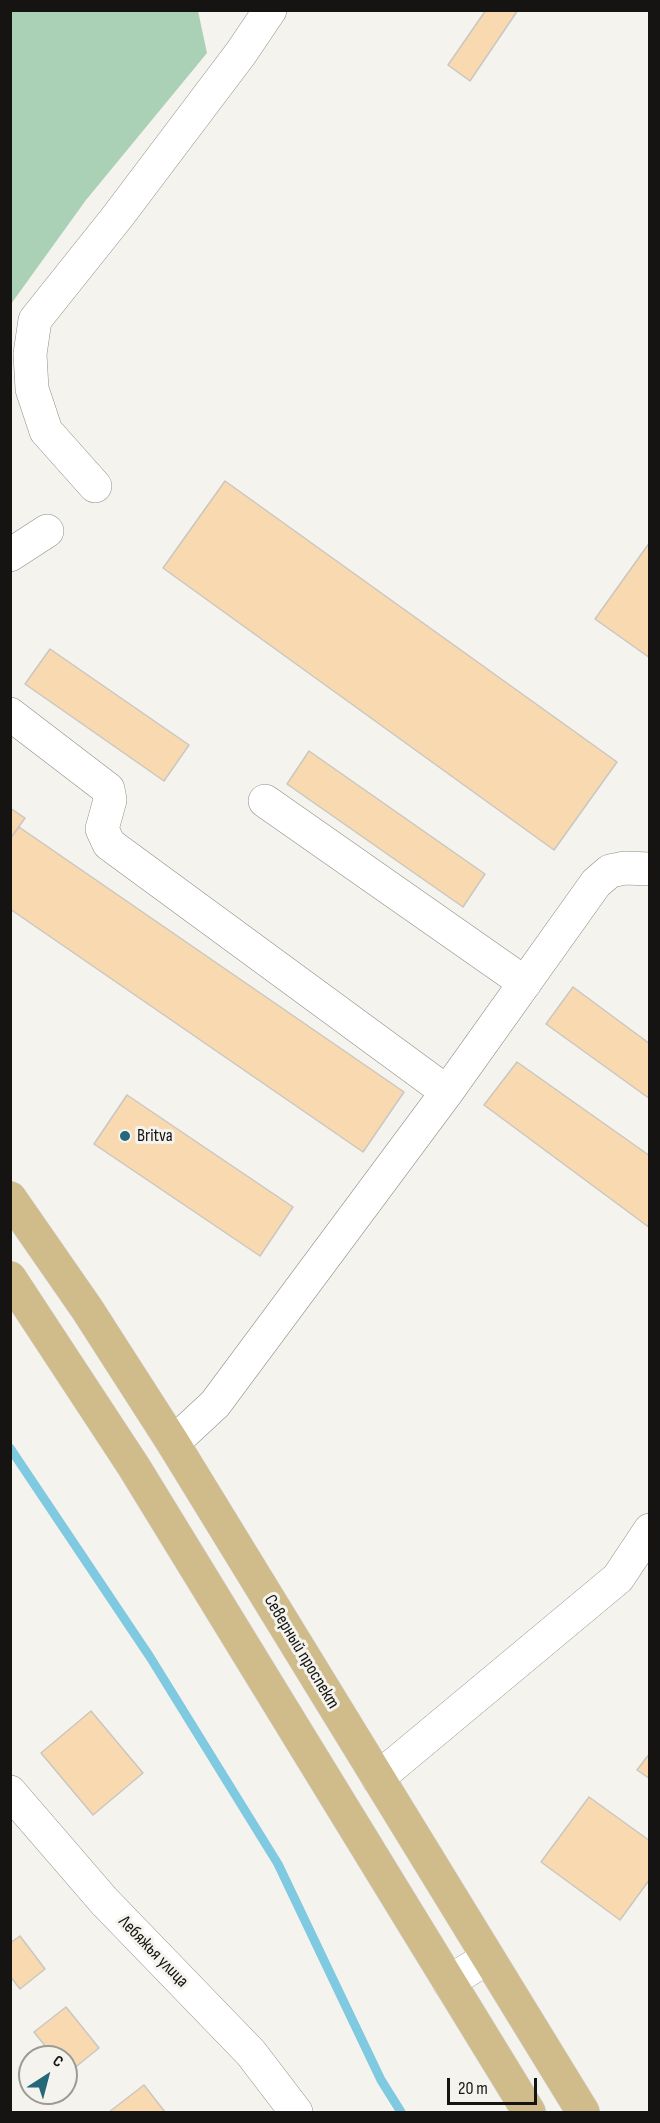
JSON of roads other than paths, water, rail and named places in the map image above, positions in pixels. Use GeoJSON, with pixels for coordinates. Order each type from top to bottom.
{"type":"FeatureCollection","features":[{"type":"Feature","properties":{"kind":"main road","name":"Северный проспект"},"geometry":{"type":"LineString","coordinates":[[10,1198],[87,1309],[173,1443],[583,2112]]}},
{"type":"Feature","properties":{"kind":"main road"},"geometry":{"type":"LineString","coordinates":[[10,1278],[134,1467],[529,2112]]}},
{"type":"Feature","properties":{"kind":"street"},"geometry":{"type":"LineString","coordinates":[[95,486],[46,431],[32,389],[30,354],[35,320],[118,216],[241,53],[270,10]]}},
{"type":"Feature","properties":{"kind":"street"},"geometry":{"type":"LineString","coordinates":[[10,555],[47,531]]}},
{"type":"Feature","properties":{"kind":"street"},"geometry":{"type":"LineString","coordinates":[[10,714],[108,789],[110,800],[102,829],[109,844],[447,1092]]}},
{"type":"Feature","properties":{"kind":"street"},"geometry":{"type":"LineString","coordinates":[[265,801],[525,983]]}},
{"type":"Feature","properties":{"kind":"street"},"geometry":{"type":"LineString","coordinates":[[173,1443],[215,1404],[447,1092],[596,883],[610,871],[626,868],[650,869]]}},
{"type":"Feature","properties":{"kind":"street"},"geometry":{"type":"LineString","coordinates":[[378,1778],[618,1578],[650,1530]]}},
{"type":"Feature","properties":{"kind":"street","name":"Лебяжья улица"},"geometry":{"type":"LineString","coordinates":[[10,1792],[104,1901],[251,2053],[296,2112]]}},
{"type":"Feature","properties":{"kind":"street"},"geometry":{"type":"LineString","coordinates":[[449,1982],[487,1958]]}},
{"type":"Feature","properties":{"kind":"waterway"},"geometry":{"type":"LineString","coordinates":[[10,1448],[150,1657],[278,1864],[381,2080],[401,2112]]}},
{"type":"Feature","properties":{"kind":"place","name":"Britva"},"geometry":{"type":"Point","coordinates":[125,1136]}}]}
